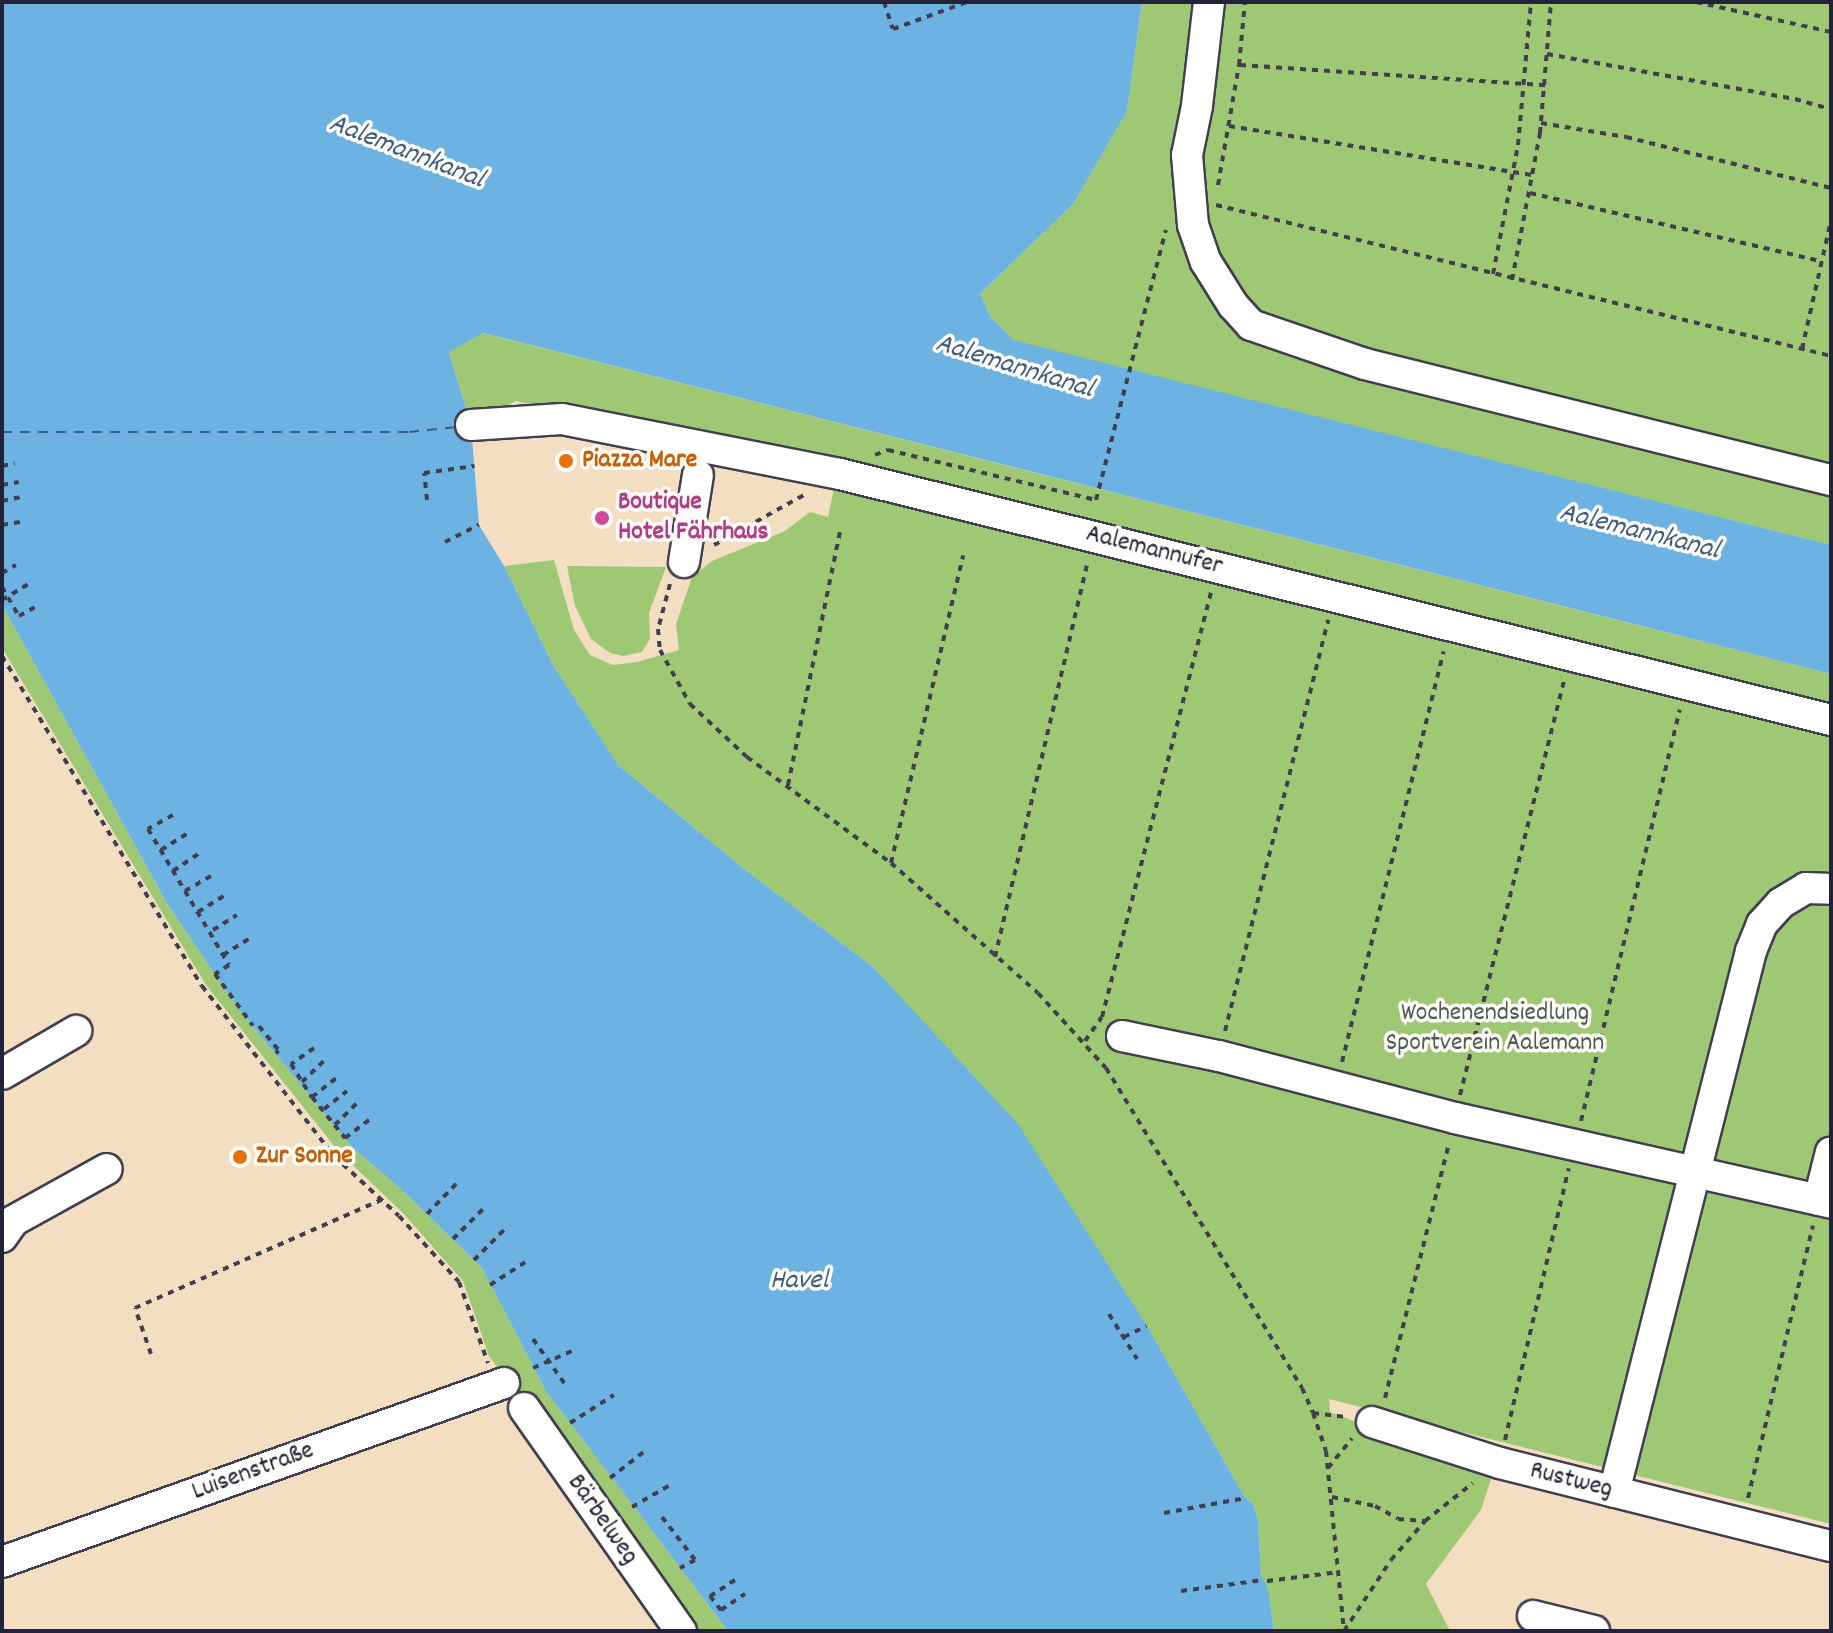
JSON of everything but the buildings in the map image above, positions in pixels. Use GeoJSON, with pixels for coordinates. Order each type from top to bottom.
{"type":"FeatureCollection","features":[{"type":"Feature","properties":{"kind":"street"},"geometry":{"type":"LineString","coordinates":[[1209,2],[1197,106],[1187,155],[1193,225],[1206,262],[1233,305],[1251,325],[1365,364],[1831,480]]}},
{"type":"Feature","properties":{"kind":"street","name":"Aalemannufer"},"geometry":{"type":"LineString","coordinates":[[471,425],[562,419],[840,474],[1831,720]]}},
{"type":"Feature","properties":{"kind":"street"},"geometry":{"type":"LineString","coordinates":[[684,562],[692,477],[730,453]]}},
{"type":"Feature","properties":{"kind":"street"},"geometry":{"type":"LineString","coordinates":[[1614,1492],[1751,951],[1762,924],[1781,903],[1806,888],[1830,883]]}},
{"type":"Feature","properties":{"kind":"street"},"geometry":{"type":"LineString","coordinates":[[2,1074],[76,1031]]}},
{"type":"Feature","properties":{"kind":"street"},"geometry":{"type":"LineString","coordinates":[[1122,1036],[1219,1056],[1455,1118],[1825,1202],[1831,1152]]}},
{"type":"Feature","properties":{"kind":"street"},"geometry":{"type":"LineString","coordinates":[[2,1237],[13,1221],[107,1169]]}},
{"type":"Feature","properties":{"kind":"street","name":"Luisenstraße"},"geometry":{"type":"LineString","coordinates":[[2,1562],[504,1383]]}},
{"type":"Feature","properties":{"kind":"street","name":"Bärbelweg"},"geometry":{"type":"LineString","coordinates":[[524,1408],[681,1631]]}},
{"type":"Feature","properties":{"kind":"street","name":"Rustweg"},"geometry":{"type":"LineString","coordinates":[[1375,1423],[1500,1463],[1831,1546]]}},
{"type":"Feature","properties":{"kind":"street"},"geometry":{"type":"LineString","coordinates":[[1533,1616],[1594,1631]]}},
{"type":"Feature","properties":{"kind":"path"},"geometry":{"type":"LineString","coordinates":[[884,2],[893,29],[967,2]]}},
{"type":"Feature","properties":{"kind":"path"},"geometry":{"type":"LineString","coordinates":[[1245,2],[1239,65],[1215,205],[1831,356]]}},
{"type":"Feature","properties":{"kind":"path"},"geometry":{"type":"LineString","coordinates":[[1493,274],[1513,173],[1526,84],[1531,2]]}},
{"type":"Feature","properties":{"kind":"path"},"geometry":{"type":"LineString","coordinates":[[1512,280],[1541,123],[1551,2]]}},
{"type":"Feature","properties":{"kind":"path"},"geometry":{"type":"LineString","coordinates":[[1696,2],[1831,32]]}},
{"type":"Feature","properties":{"kind":"path"},"geometry":{"type":"LineString","coordinates":[[1547,54],[1795,99],[1831,109]]}},
{"type":"Feature","properties":{"kind":"path"},"geometry":{"type":"LineString","coordinates":[[1239,65],[1545,85]]}},
{"type":"Feature","properties":{"kind":"path"},"geometry":{"type":"LineString","coordinates":[[1541,123],[1641,141],[1831,188]]}},
{"type":"Feature","properties":{"kind":"path"},"geometry":{"type":"LineString","coordinates":[[1229,126],[1533,175]]}},
{"type":"Feature","properties":{"kind":"path"},"geometry":{"type":"LineString","coordinates":[[1530,193],[1821,261]]}},
{"type":"Feature","properties":{"kind":"path"},"geometry":{"type":"LineString","coordinates":[[1802,349],[1831,220]]}},
{"type":"Feature","properties":{"kind":"path"},"geometry":{"type":"LineString","coordinates":[[888,450],[1096,500],[1155,275]]}},
{"type":"Feature","properties":{"kind":"path"},"geometry":{"type":"LineString","coordinates":[[2,466],[15,463]]}},
{"type":"Feature","properties":{"kind":"path"},"geometry":{"type":"LineString","coordinates":[[427,500],[424,473],[475,466]]}},
{"type":"Feature","properties":{"kind":"path"},"geometry":{"type":"LineString","coordinates":[[684,562],[840,474]]}},
{"type":"Feature","properties":{"kind":"path"},"geometry":{"type":"LineString","coordinates":[[2,485],[19,482]]}},
{"type":"Feature","properties":{"kind":"path"},"geometry":{"type":"LineString","coordinates":[[2,501],[21,497]]}},
{"type":"Feature","properties":{"kind":"path"},"geometry":{"type":"LineString","coordinates":[[2,525],[24,521]]}},
{"type":"Feature","properties":{"kind":"path"},"geometry":{"type":"LineString","coordinates":[[445,542],[479,525]]}},
{"type":"Feature","properties":{"kind":"path"},"geometry":{"type":"LineString","coordinates":[[788,785],[841,526]]}},
{"type":"Feature","properties":{"kind":"path"},"geometry":{"type":"LineString","coordinates":[[995,957],[1094,536]]}},
{"type":"Feature","properties":{"kind":"path"},"geometry":{"type":"LineString","coordinates":[[891,863],[963,555]]}},
{"type":"Feature","properties":{"kind":"path"},"geometry":{"type":"LineString","coordinates":[[2,573],[16,565]]}},
{"type":"Feature","properties":{"kind":"path"},"geometry":{"type":"LineString","coordinates":[[1085,1041],[1102,1017],[1218,567]]}},
{"type":"Feature","properties":{"kind":"path"},"geometry":{"type":"LineString","coordinates":[[4,598],[30,583]]}},
{"type":"Feature","properties":{"kind":"path"},"geometry":{"type":"LineString","coordinates":[[2,587],[4,598],[19,616],[37,606]]}},
{"type":"Feature","properties":{"kind":"path"},"geometry":{"type":"LineString","coordinates":[[1219,1056],[1334,596]]}},
{"type":"Feature","properties":{"kind":"path"},"geometry":{"type":"LineString","coordinates":[[665,600],[658,629],[660,650],[678,687],[705,719],[747,757],[891,863],[1038,993],[1085,1041],[1114,1081],[1302,1388],[1313,1413],[1328,1468],[1344,1631]]}},
{"type":"Feature","properties":{"kind":"path"},"geometry":{"type":"LineString","coordinates":[[1336,1087],[1451,625]]}},
{"type":"Feature","properties":{"kind":"path"},"geometry":{"type":"LineString","coordinates":[[1328,1468],[1345,1443],[1375,1423],[1455,1118],[1570,655]]}},
{"type":"Feature","properties":{"kind":"path"},"geometry":{"type":"LineString","coordinates":[[2,656],[202,986],[334,1156],[459,1282],[483,1356],[504,1383]]}},
{"type":"Feature","properties":{"kind":"path"},"geometry":{"type":"LineString","coordinates":[[1344,1631],[1391,1560],[1425,1521],[1500,1463],[1686,684]]}},
{"type":"Feature","properties":{"kind":"path"},"geometry":{"type":"LineString","coordinates":[[173,815],[148,829],[229,965],[215,974],[279,1051],[275,1053]]}},
{"type":"Feature","properties":{"kind":"path"},"geometry":{"type":"LineString","coordinates":[[161,850],[188,833]]}},
{"type":"Feature","properties":{"kind":"path"},"geometry":{"type":"LineString","coordinates":[[173,871],[201,852]]}},
{"type":"Feature","properties":{"kind":"path"},"geometry":{"type":"LineString","coordinates":[[185,891],[213,875]]}},
{"type":"Feature","properties":{"kind":"path"},"geometry":{"type":"LineString","coordinates":[[198,912],[225,895]]}},
{"type":"Feature","properties":{"kind":"path"},"geometry":{"type":"LineString","coordinates":[[213,930],[237,915]]}},
{"type":"Feature","properties":{"kind":"path"},"geometry":{"type":"LineString","coordinates":[[223,955],[252,937]]}},
{"type":"Feature","properties":{"kind":"path"},"geometry":{"type":"LineString","coordinates":[[314,1048],[291,1064],[312,1097],[345,1138],[370,1119]]}},
{"type":"Feature","properties":{"kind":"path"},"geometry":{"type":"LineString","coordinates":[[302,1082],[324,1061]]}},
{"type":"Feature","properties":{"kind":"path"},"geometry":{"type":"LineString","coordinates":[[312,1097],[336,1078]]}},
{"type":"Feature","properties":{"kind":"path"},"geometry":{"type":"LineString","coordinates":[[324,1109],[347,1091]]}},
{"type":"Feature","properties":{"kind":"path"},"geometry":{"type":"LineString","coordinates":[[335,1125],[359,1101]]}},
{"type":"Feature","properties":{"kind":"path"},"geometry":{"type":"LineString","coordinates":[[427,1214],[456,1184]]}},
{"type":"Feature","properties":{"kind":"path"},"geometry":{"type":"LineString","coordinates":[[151,1354],[135,1308],[381,1200]]}},
{"type":"Feature","properties":{"kind":"path"},"geometry":{"type":"LineString","coordinates":[[1742,1523],[1825,1202]]}},
{"type":"Feature","properties":{"kind":"path"},"geometry":{"type":"LineString","coordinates":[[453,1239],[483,1209]]}},
{"type":"Feature","properties":{"kind":"path"},"geometry":{"type":"LineString","coordinates":[[474,1260],[506,1228]]}},
{"type":"Feature","properties":{"kind":"path"},"geometry":{"type":"LineString","coordinates":[[490,1285],[530,1259]]}},
{"type":"Feature","properties":{"kind":"path"},"geometry":{"type":"LineString","coordinates":[[1109,1314],[1137,1359]]}},
{"type":"Feature","properties":{"kind":"path"},"geometry":{"type":"LineString","coordinates":[[1123,1337],[1147,1326]]}},
{"type":"Feature","properties":{"kind":"path"},"geometry":{"type":"LineString","coordinates":[[533,1339],[567,1387]]}},
{"type":"Feature","properties":{"kind":"path"},"geometry":{"type":"LineString","coordinates":[[533,1368],[572,1351]]}},
{"type":"Feature","properties":{"kind":"path"},"geometry":{"type":"LineString","coordinates":[[570,1423],[614,1395]]}},
{"type":"Feature","properties":{"kind":"path"},"geometry":{"type":"LineString","coordinates":[[1313,1413],[1375,1423]]}},
{"type":"Feature","properties":{"kind":"path"},"geometry":{"type":"LineString","coordinates":[[610,1478],[645,1451]]}},
{"type":"Feature","properties":{"kind":"path"},"geometry":{"type":"LineString","coordinates":[[632,1507],[670,1485]]}},
{"type":"Feature","properties":{"kind":"path"},"geometry":{"type":"LineString","coordinates":[[1332,1497],[1375,1506],[1398,1519],[1425,1521]]}},
{"type":"Feature","properties":{"kind":"path"},"geometry":{"type":"LineString","coordinates":[[1164,1513],[1246,1498]]}},
{"type":"Feature","properties":{"kind":"path"},"geometry":{"type":"LineString","coordinates":[[662,1517],[695,1560],[680,1568]]}},
{"type":"Feature","properties":{"kind":"path"},"geometry":{"type":"LineString","coordinates":[[1181,1591],[1339,1572]]}},
{"type":"Feature","properties":{"kind":"path"},"geometry":{"type":"LineString","coordinates":[[735,1580],[710,1596],[721,1610],[745,1594]]}},
{"type":"Feature","properties":{"kind":"path"},"geometry":{"type":"LineString","coordinates":[[710,1608],[716,1604]]}},
{"type":"Feature","properties":{"kind":"green space"},"geometry":{"type":"Polygon","coordinates":[[[1142,2],[1831,2],[1831,545],[1013,341],[990,316],[980,294],[1074,203],[1127,111],[1142,2]]]}},
{"type":"Feature","properties":{"kind":"green space"},"geometry":{"type":"Polygon","coordinates":[[[482,333],[1831,674],[1831,720],[863,480],[516,401],[471,425],[449,352],[482,333]]]}},
{"type":"Feature","properties":{"kind":"green space","name":"Wochenendsiedlung Sportverein Aalemann"},"geometry":{"type":"Polygon","coordinates":[[[835,484],[1831,729],[1831,1524],[1329,1399],[1330,1412],[1493,1473],[1481,1510],[1426,1584],[1450,1631],[1274,1631],[1269,1598],[1261,1577],[1258,1521],[1253,1504],[1244,1496],[1147,1326],[872,966],[748,872],[618,765],[553,665],[504,566],[554,560],[574,630],[590,655],[613,665],[637,662],[679,650],[676,624],[692,577],[712,561],[785,531],[810,512],[828,517],[835,484]]]}},
{"type":"Feature","properties":{"kind":"green space"},"geometry":{"type":"Polygon","coordinates":[[[567,566],[666,567],[649,613],[650,639],[642,652],[623,656],[610,653],[591,639],[575,606],[567,566]]]}},
{"type":"Feature","properties":{"kind":"green space"},"geometry":{"type":"Polygon","coordinates":[[[2,605],[168,905],[237,1007],[352,1147],[401,1189],[482,1268],[546,1391],[728,1631],[689,1631],[489,1356],[463,1281],[403,1213],[339,1152],[206,985],[2,648],[2,605]]]}},
{"type":"Feature","properties":{"kind":"water"},"geometry":{"type":"Polygon","coordinates":[[[2,2],[1142,2],[1127,111],[1074,203],[980,294],[990,316],[1013,340],[1831,545],[1831,674],[483,333],[449,352],[471,425],[479,525],[504,566],[553,665],[618,765],[748,872],[872,966],[1018,1124],[1147,1326],[1244,1496],[1253,1504],[1258,1520],[1261,1576],[1268,1589],[1274,1631],[728,1631],[546,1391],[482,1268],[401,1189],[352,1147],[237,1007],[168,905],[2,605],[2,2]]]}},
{"type":"Feature","properties":{"kind":"ferry route"},"geometry":{"type":"LineString","coordinates":[[2,432],[409,432],[458,427]]}},
{"type":"Feature","properties":{"kind":"place","name":"Piazza Mare"},"geometry":{"type":"Point","coordinates":[566,461]}},
{"type":"Feature","properties":{"kind":"place","name":"Boutique Hotel Fährhaus"},"geometry":{"type":"Point","coordinates":[602,518]}},
{"type":"Feature","properties":{"kind":"place","name":"Zur Sonne"},"geometry":{"type":"Point","coordinates":[240,1157]}},
{"type":"Feature","properties":{"kind":"water label","name":"Aalemannkanal"},"geometry":{"type":"Point","coordinates":[406,153]}},
{"type":"Feature","properties":{"kind":"water label","name":"Aalemannkanal"},"geometry":{"type":"Point","coordinates":[1014,368]}},
{"type":"Feature","properties":{"kind":"water label","name":"Aalemannkanal"},"geometry":{"type":"Point","coordinates":[1639,533]}},
{"type":"Feature","properties":{"kind":"water label","name":"Havel"},"geometry":{"type":"Point","coordinates":[799,1282]}}]}
